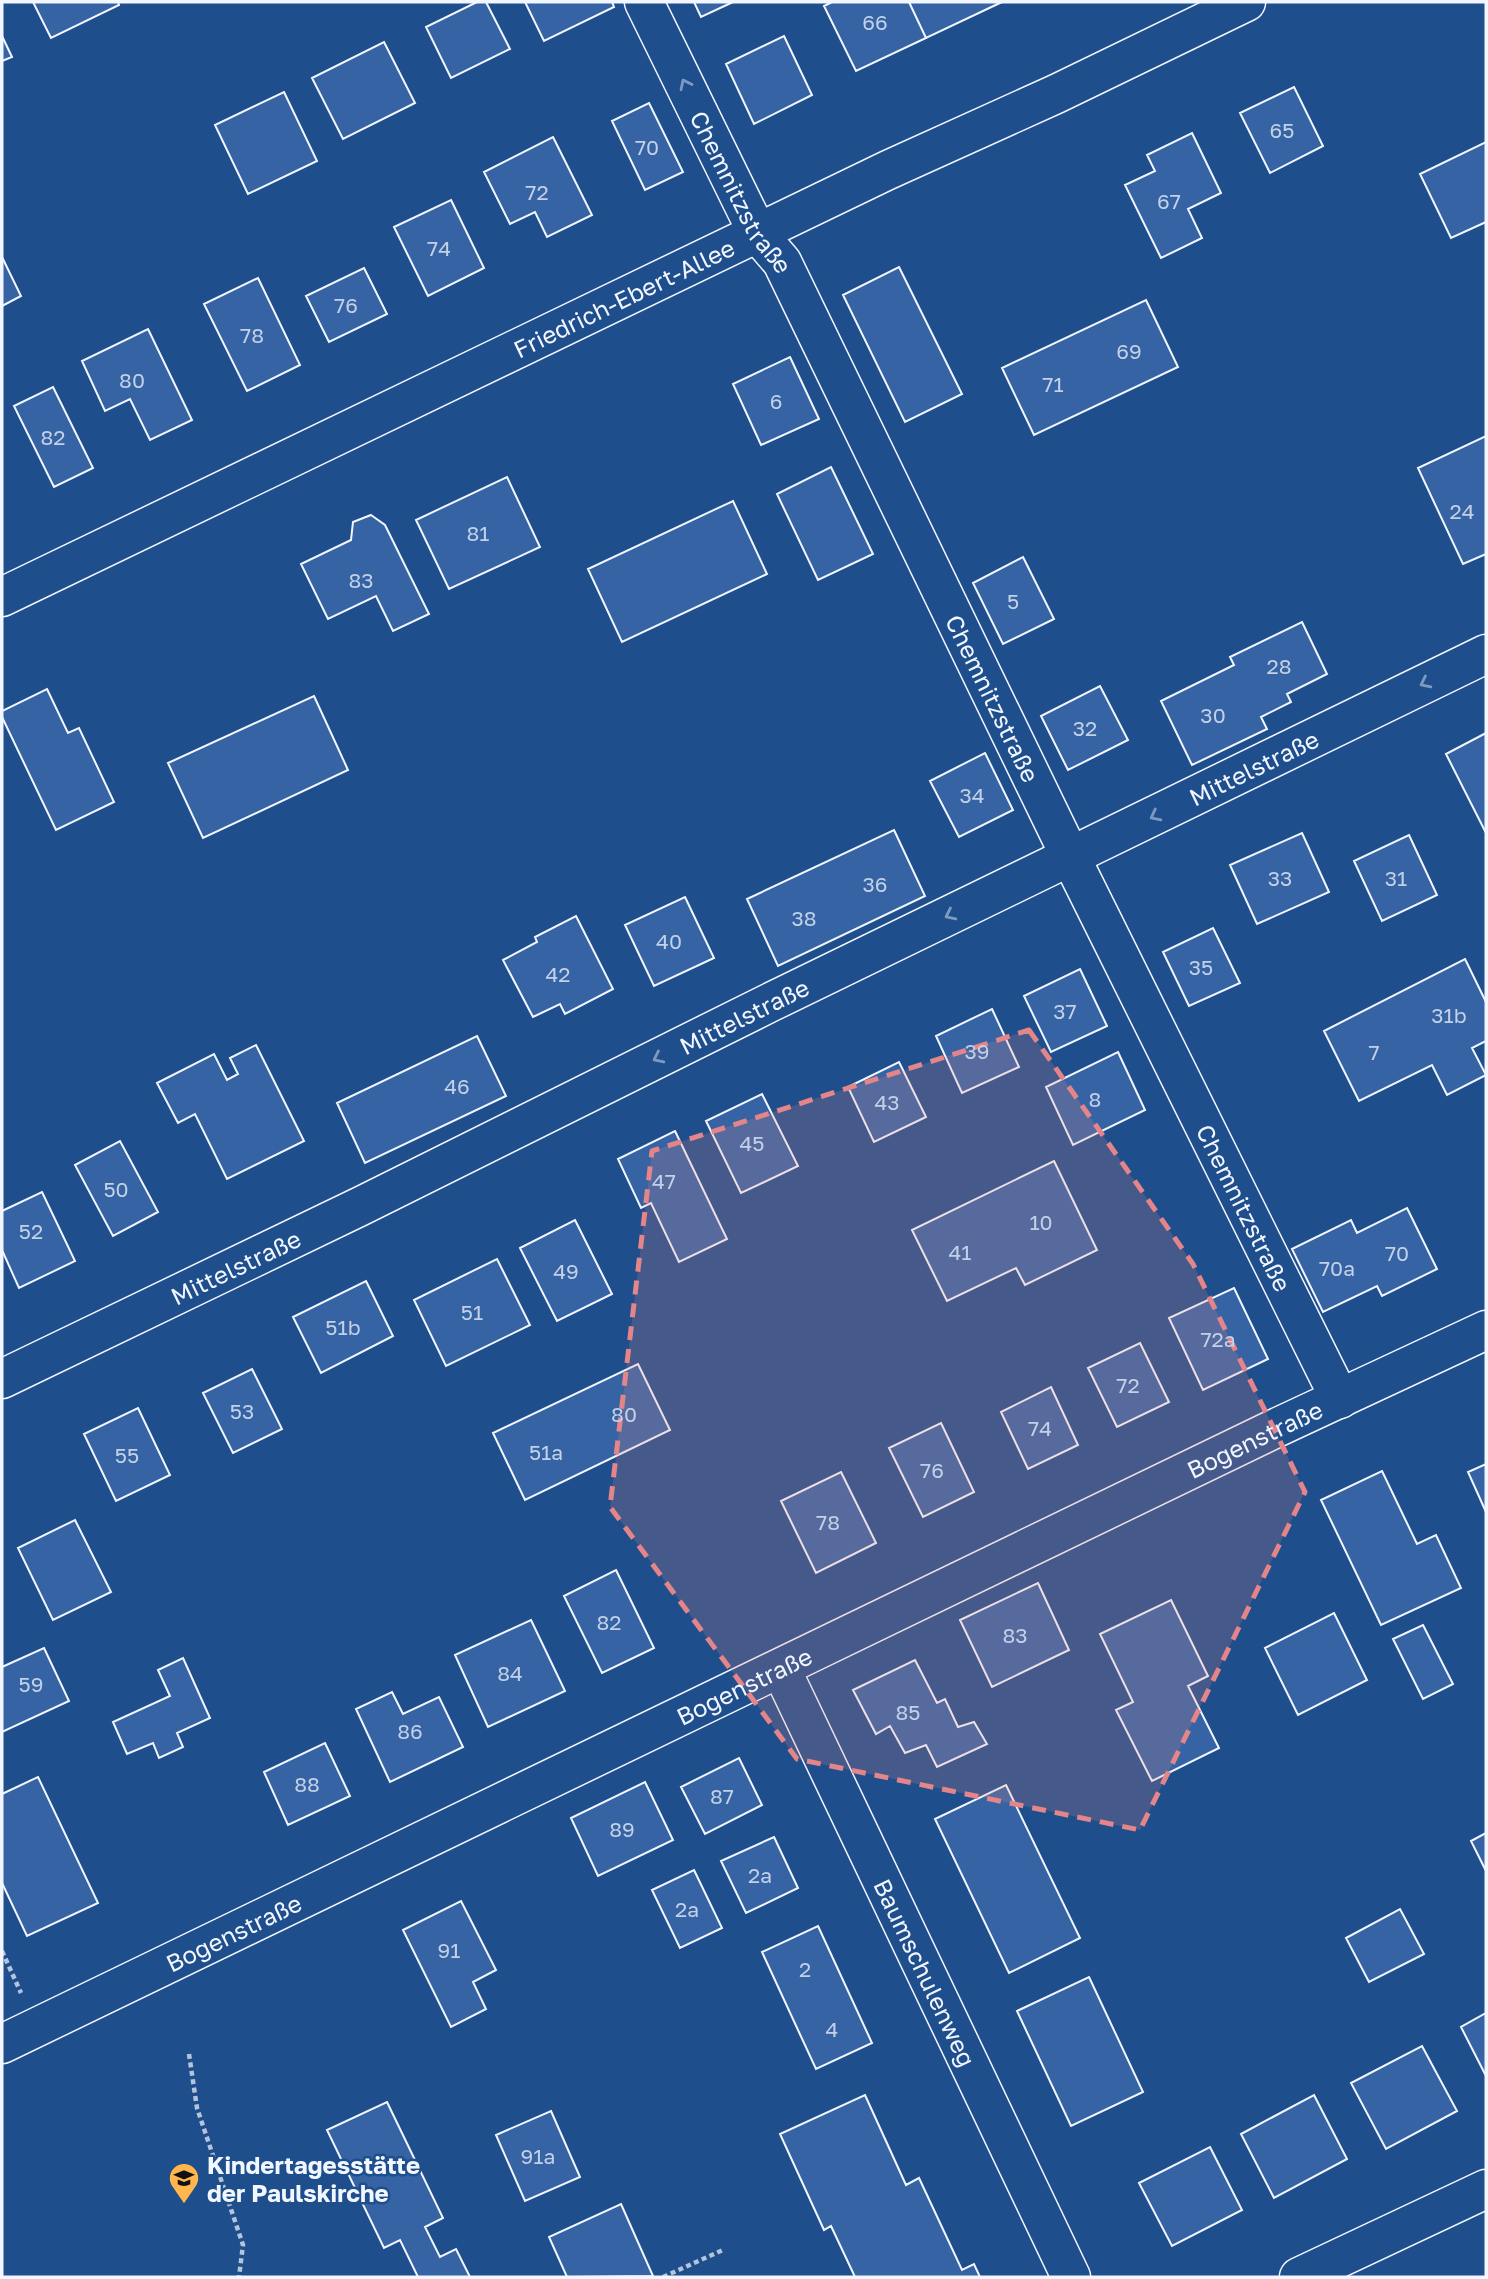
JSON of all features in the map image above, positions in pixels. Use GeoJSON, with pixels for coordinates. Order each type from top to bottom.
{"type":"FeatureCollection","features":[{"type":"Feature","properties":{"kind":"street","name":"Chemnitzstraße"},"geometry":{"type":"LineString","coordinates":[[644,2],[758,233],[782,262],[1071,858],[1340,1399]]}},
{"type":"Feature","properties":{"kind":"street","name":"Friedrich-Ebert-Allee"},"geometry":{"type":"LineString","coordinates":[[2,597],[758,233],[1246,2]]}},
{"type":"Feature","properties":{"kind":"street","name":"Mittelstraße"},"geometry":{"type":"LineString","coordinates":[[2,1379],[1486,653]]}},
{"type":"Feature","properties":{"kind":"street","name":"Bogenstraße"},"geometry":{"type":"LineString","coordinates":[[2,2044],[1486,1330]]}},
{"type":"Feature","properties":{"kind":"street","name":"Baumschulenweg"},"geometry":{"type":"LineString","coordinates":[[781,1668],[1071,2277]]}},
{"type":"Feature","properties":{"kind":"street"},"geometry":{"type":"LineString","coordinates":[[1299,2277],[1486,2189]]}},
{"type":"Feature","properties":{"kind":"path"},"geometry":{"type":"LineString","coordinates":[[2,1951],[24,1998]]}},
{"type":"Feature","properties":{"kind":"path"},"geometry":{"type":"LineString","coordinates":[[189,2053],[197,2108],[243,2245],[239,2277]]}},
{"type":"Feature","properties":{"kind":"path"},"geometry":{"type":"LineString","coordinates":[[663,2277],[725,2249]]}},
{"type":"Feature","properties":{"kind":"highlighted area"},"geometry":{"type":"Polygon","coordinates":[[[1029,1030],[1193,1264],[1305,1492],[1140,1830],[797,1759],[610,1507],[652,1151],[1029,1030]]]}},
{"type":"Feature","properties":{"kind":"building"},"geometry":{"type":"Polygon","coordinates":[[[33,2],[118,2],[119,5],[51,38],[33,2]]]}},
{"type":"Feature","properties":{"kind":"building"},"geometry":{"type":"Polygon","coordinates":[[[477,2],[486,2],[510,49],[451,78],[426,27],[477,2]]]}},
{"type":"Feature","properties":{"kind":"building"},"geometry":{"type":"Polygon","coordinates":[[[525,2],[612,2],[614,7],[544,41],[525,2]]]}},
{"type":"Feature","properties":{"kind":"building"},"geometry":{"type":"Polygon","coordinates":[[[694,2],[733,2],[701,17],[694,2]]]}},
{"type":"Feature","properties":{"kind":"building"},"geometry":{"type":"Polygon","coordinates":[[[832,2],[909,2],[926,38],[856,71],[824,6],[832,2]]]}},
{"type":"Feature","properties":{"kind":"building"},"geometry":{"type":"Polygon","coordinates":[[[909,2],[1002,2],[926,38],[909,2]]]}},
{"type":"Feature","properties":{"kind":"building"},"geometry":{"type":"Polygon","coordinates":[[[2,36],[12,57],[2,61],[2,36]]]}},
{"type":"Feature","properties":{"kind":"building"},"geometry":{"type":"Polygon","coordinates":[[[784,36],[812,95],[754,124],[726,64],[784,36]]]}},
{"type":"Feature","properties":{"kind":"building"},"geometry":{"type":"Polygon","coordinates":[[[384,42],[415,103],[343,139],[312,78],[384,42]]]}},
{"type":"Feature","properties":{"kind":"building"},"geometry":{"type":"Polygon","coordinates":[[[1294,87],[1323,146],[1270,173],[1240,113],[1294,87]]]}},
{"type":"Feature","properties":{"kind":"building"},"geometry":{"type":"Polygon","coordinates":[[[284,92],[317,161],[248,194],[215,125],[284,92]]]}},
{"type":"Feature","properties":{"kind":"building"},"geometry":{"type":"Polygon","coordinates":[[[649,103],[683,172],[645,190],[612,121],[649,103]]]}},
{"type":"Feature","properties":{"kind":"building"},"geometry":{"type":"Polygon","coordinates":[[[1192,133],[1221,193],[1188,209],[1202,238],[1161,258],[1125,185],[1155,171],[1147,155],[1192,133]]]}},
{"type":"Feature","properties":{"kind":"building"},"geometry":{"type":"Polygon","coordinates":[[[553,137],[592,215],[547,237],[535,212],[510,224],[484,172],[553,137]]]}},
{"type":"Feature","properties":{"kind":"building"},"geometry":{"type":"Polygon","coordinates":[[[1486,142],[1486,222],[1451,238],[1420,174],[1486,142]]]}},
{"type":"Feature","properties":{"kind":"building"},"geometry":{"type":"Polygon","coordinates":[[[451,200],[484,268],[428,296],[394,227],[451,200]]]}},
{"type":"Feature","properties":{"kind":"building"},"geometry":{"type":"Polygon","coordinates":[[[2,257],[21,296],[2,306],[2,257]]]}},
{"type":"Feature","properties":{"kind":"building"},"geometry":{"type":"Polygon","coordinates":[[[899,267],[962,394],[905,422],[843,295],[899,267]]]}},
{"type":"Feature","properties":{"kind":"building"},"geometry":{"type":"Polygon","coordinates":[[[364,268],[387,314],[329,342],[306,296],[364,268]]]}},
{"type":"Feature","properties":{"kind":"building"},"geometry":{"type":"Polygon","coordinates":[[[258,278],[300,365],[247,391],[204,304],[258,278]]]}},
{"type":"Feature","properties":{"kind":"building"},"geometry":{"type":"Polygon","coordinates":[[[1146,300],[1178,367],[1034,435],[1002,368],[1146,300]]]}},
{"type":"Feature","properties":{"kind":"building"},"geometry":{"type":"Polygon","coordinates":[[[148,329],[192,420],[150,440],[130,399],[105,411],[82,361],[148,329]]]}},
{"type":"Feature","properties":{"kind":"building"},"geometry":{"type":"Polygon","coordinates":[[[790,357],[819,419],[761,445],[733,384],[790,357]]]}},
{"type":"Feature","properties":{"kind":"building"},"geometry":{"type":"Polygon","coordinates":[[[53,387],[93,468],[54,487],[14,406],[53,387]]]}},
{"type":"Feature","properties":{"kind":"building"},"geometry":{"type":"Polygon","coordinates":[[[1486,436],[1486,554],[1463,564],[1418,468],[1486,436]]]}},
{"type":"Feature","properties":{"kind":"building"},"geometry":{"type":"Polygon","coordinates":[[[831,467],[873,554],[818,580],[777,494],[831,467]]]}},
{"type":"Feature","properties":{"kind":"building"},"geometry":{"type":"Polygon","coordinates":[[[507,477],[540,547],[449,589],[416,520],[507,477]]]}},
{"type":"Feature","properties":{"kind":"building"},"geometry":{"type":"Polygon","coordinates":[[[733,501],[767,574],[622,642],[588,569],[733,501]]]}},
{"type":"Feature","properties":{"kind":"building"},"geometry":{"type":"Polygon","coordinates":[[[371,515],[385,525],[429,614],[393,631],[376,596],[328,619],[301,564],[351,540],[353,522],[371,515]]]}},
{"type":"Feature","properties":{"kind":"building"},"geometry":{"type":"Polygon","coordinates":[[[1023,557],[1054,619],[1003,644],[973,583],[1023,557]]]}},
{"type":"Feature","properties":{"kind":"building"},"geometry":{"type":"Polygon","coordinates":[[[1302,622],[1327,674],[1287,694],[1291,702],[1261,717],[1267,729],[1192,765],[1161,701],[1234,665],[1230,657],[1302,622]]]}},
{"type":"Feature","properties":{"kind":"building"},"geometry":{"type":"Polygon","coordinates":[[[1100,686],[1128,740],[1068,770],[1041,716],[1100,686]]]}},
{"type":"Feature","properties":{"kind":"building"},"geometry":{"type":"Polygon","coordinates":[[[47,689],[68,733],[79,728],[114,802],[56,830],[2,717],[2,711],[47,689]]]}},
{"type":"Feature","properties":{"kind":"building"},"geometry":{"type":"Polygon","coordinates":[[[314,696],[348,770],[203,838],[168,763],[314,696]]]}},
{"type":"Feature","properties":{"kind":"building"},"geometry":{"type":"Polygon","coordinates":[[[1486,733],[1486,833],[1446,754],[1486,733]]]}},
{"type":"Feature","properties":{"kind":"building"},"geometry":{"type":"Polygon","coordinates":[[[985,753],[1013,810],[959,837],[930,781],[985,753]]]}},
{"type":"Feature","properties":{"kind":"building"},"geometry":{"type":"Polygon","coordinates":[[[894,830],[925,896],[778,966],[747,899],[894,830]]]}},
{"type":"Feature","properties":{"kind":"building"},"geometry":{"type":"Polygon","coordinates":[[[1302,833],[1329,892],[1257,924],[1230,865],[1302,833]]]}},
{"type":"Feature","properties":{"kind":"building"},"geometry":{"type":"Polygon","coordinates":[[[1409,835],[1437,895],[1382,921],[1354,861],[1409,835]]]}},
{"type":"Feature","properties":{"kind":"building"},"geometry":{"type":"Polygon","coordinates":[[[685,897],[714,958],[654,986],[625,925],[685,897]]]}},
{"type":"Feature","properties":{"kind":"building"},"geometry":{"type":"Polygon","coordinates":[[[576,916],[613,989],[565,1014],[560,1004],[533,1017],[503,960],[537,942],[535,937],[576,916]]]}},
{"type":"Feature","properties":{"kind":"building"},"geometry":{"type":"Polygon","coordinates":[[[1213,928],[1240,983],[1189,1006],[1163,952],[1213,928]]]}},
{"type":"Feature","properties":{"kind":"building"},"geometry":{"type":"Polygon","coordinates":[[[1465,959],[1486,1002],[1486,1041],[1472,1048],[1486,1075],[1447,1095],[1432,1065],[1359,1101],[1324,1031],[1465,959]]]}},
{"type":"Feature","properties":{"kind":"building"},"geometry":{"type":"Polygon","coordinates":[[[1080,969],[1107,1026],[1051,1052],[1024,996],[1080,969]]]}},
{"type":"Feature","properties":{"kind":"building"},"geometry":{"type":"Polygon","coordinates":[[[992,1009],[1019,1067],[962,1093],[936,1036],[992,1009]]]}},
{"type":"Feature","properties":{"kind":"building"},"geometry":{"type":"Polygon","coordinates":[[[477,1036],[506,1096],[365,1163],[337,1103],[477,1036]]]}},
{"type":"Feature","properties":{"kind":"building"},"geometry":{"type":"Polygon","coordinates":[[[256,1045],[304,1141],[227,1179],[195,1114],[178,1123],[157,1083],[214,1054],[227,1080],[238,1074],[230,1058],[256,1045]]]}},
{"type":"Feature","properties":{"kind":"building"},"geometry":{"type":"Polygon","coordinates":[[[1118,1052],[1145,1110],[1073,1145],[1046,1087],[1118,1052]]]}},
{"type":"Feature","properties":{"kind":"building"},"geometry":{"type":"Polygon","coordinates":[[[899,1062],[926,1117],[874,1142],[848,1087],[899,1062]]]}},
{"type":"Feature","properties":{"kind":"building"},"geometry":{"type":"Polygon","coordinates":[[[762,1094],[798,1166],[741,1193],[706,1121],[762,1094]]]}},
{"type":"Feature","properties":{"kind":"building"},"geometry":{"type":"Polygon","coordinates":[[[675,1131],[727,1239],[679,1262],[651,1203],[641,1208],[618,1159],[675,1131]]]}},
{"type":"Feature","properties":{"kind":"building"},"geometry":{"type":"Polygon","coordinates":[[[120,1141],[158,1212],[113,1236],[75,1165],[120,1141]]]}},
{"type":"Feature","properties":{"kind":"building"},"geometry":{"type":"Polygon","coordinates":[[[1054,1161],[1097,1250],[1025,1285],[1016,1268],[947,1301],[912,1230],[1054,1161]]]}},
{"type":"Feature","properties":{"kind":"building"},"geometry":{"type":"Polygon","coordinates":[[[42,1192],[75,1261],[19,1288],[2,1250],[2,1211],[42,1192]]]}},
{"type":"Feature","properties":{"kind":"building"},"geometry":{"type":"Polygon","coordinates":[[[1407,1208],[1437,1269],[1382,1296],[1377,1286],[1323,1312],[1292,1249],[1351,1220],[1357,1233],[1407,1208]]]}},
{"type":"Feature","properties":{"kind":"building"},"geometry":{"type":"Polygon","coordinates":[[[575,1220],[612,1294],[557,1321],[520,1248],[575,1220]]]}},
{"type":"Feature","properties":{"kind":"building"},"geometry":{"type":"Polygon","coordinates":[[[497,1259],[530,1325],[446,1366],[414,1300],[497,1259]]]}},
{"type":"Feature","properties":{"kind":"building"},"geometry":{"type":"Polygon","coordinates":[[[366,1281],[393,1336],[321,1373],[293,1317],[366,1281]]]}},
{"type":"Feature","properties":{"kind":"building"},"geometry":{"type":"Polygon","coordinates":[[[1234,1288],[1268,1359],[1203,1390],[1169,1318],[1234,1288]]]}},
{"type":"Feature","properties":{"kind":"building"},"geometry":{"type":"Polygon","coordinates":[[[1140,1343],[1169,1402],[1117,1427],[1088,1368],[1140,1343]]]}},
{"type":"Feature","properties":{"kind":"building"},"geometry":{"type":"Polygon","coordinates":[[[638,1364],[670,1430],[525,1500],[493,1433],[638,1364]]]}},
{"type":"Feature","properties":{"kind":"building"},"geometry":{"type":"Polygon","coordinates":[[[252,1369],[282,1429],[233,1453],[203,1393],[252,1369]]]}},
{"type":"Feature","properties":{"kind":"building"},"geometry":{"type":"Polygon","coordinates":[[[1051,1387],[1078,1445],[1028,1469],[1001,1412],[1051,1387]]]}},
{"type":"Feature","properties":{"kind":"building"},"geometry":{"type":"Polygon","coordinates":[[[138,1408],[170,1475],[116,1501],[84,1434],[138,1408]]]}},
{"type":"Feature","properties":{"kind":"building"},"geometry":{"type":"Polygon","coordinates":[[[941,1423],[974,1492],[923,1517],[889,1448],[941,1423]]]}},
{"type":"Feature","properties":{"kind":"building"},"geometry":{"type":"Polygon","coordinates":[[[1486,1464],[1486,1512],[1468,1472],[1486,1464]]]}},
{"type":"Feature","properties":{"kind":"building"},"geometry":{"type":"Polygon","coordinates":[[[1382,1471],[1417,1544],[1436,1535],[1461,1588],[1381,1625],[1321,1500],[1382,1471]]]}},
{"type":"Feature","properties":{"kind":"building"},"geometry":{"type":"Polygon","coordinates":[[[841,1472],[876,1543],[816,1573],[781,1501],[841,1472]]]}},
{"type":"Feature","properties":{"kind":"building"},"geometry":{"type":"Polygon","coordinates":[[[75,1520],[111,1592],[53,1620],[18,1548],[75,1520]]]}},
{"type":"Feature","properties":{"kind":"building"},"geometry":{"type":"Polygon","coordinates":[[[616,1570],[654,1648],[602,1673],[564,1596],[616,1570]]]}},
{"type":"Feature","properties":{"kind":"building"},"geometry":{"type":"Polygon","coordinates":[[[1038,1583],[1069,1650],[992,1687],[960,1620],[1038,1583]]]}},
{"type":"Feature","properties":{"kind":"building"},"geometry":{"type":"Polygon","coordinates":[[[1171,1600],[1208,1676],[1188,1686],[1219,1748],[1152,1781],[1116,1710],[1133,1702],[1100,1634],[1171,1600]]]}},
{"type":"Feature","properties":{"kind":"building"},"geometry":{"type":"Polygon","coordinates":[[[1334,1613],[1367,1680],[1298,1715],[1265,1648],[1334,1613]]]}},
{"type":"Feature","properties":{"kind":"building"},"geometry":{"type":"Polygon","coordinates":[[[531,1620],[565,1691],[488,1727],[455,1655],[531,1620]]]}},
{"type":"Feature","properties":{"kind":"building"},"geometry":{"type":"Polygon","coordinates":[[[1423,1625],[1453,1684],[1423,1699],[1393,1639],[1423,1625]]]}},
{"type":"Feature","properties":{"kind":"building"},"geometry":{"type":"Polygon","coordinates":[[[44,1648],[69,1701],[2,1732],[2,1667],[44,1648]]]}},
{"type":"Feature","properties":{"kind":"building"},"geometry":{"type":"Polygon","coordinates":[[[183,1658],[210,1718],[177,1733],[183,1747],[159,1758],[153,1743],[127,1754],[113,1722],[170,1696],[158,1670],[183,1658]]]}},
{"type":"Feature","properties":{"kind":"building"},"geometry":{"type":"Polygon","coordinates":[[[915,1660],[937,1703],[945,1699],[958,1727],[974,1722],[987,1744],[937,1767],[926,1745],[905,1753],[890,1726],[876,1734],[853,1690],[915,1660]]]}},
{"type":"Feature","properties":{"kind":"building"},"geometry":{"type":"Polygon","coordinates":[[[392,1692],[403,1714],[439,1697],[463,1747],[390,1782],[356,1709],[392,1692]]]}},
{"type":"Feature","properties":{"kind":"building"},"geometry":{"type":"Polygon","coordinates":[[[325,1743],[350,1796],[288,1825],[264,1772],[325,1743]]]}},
{"type":"Feature","properties":{"kind":"building"},"geometry":{"type":"Polygon","coordinates":[[[739,1758],[762,1805],[705,1834],[681,1787],[739,1758]]]}},
{"type":"Feature","properties":{"kind":"building"},"geometry":{"type":"Polygon","coordinates":[[[38,1777],[98,1903],[27,1936],[2,1883],[2,1794],[38,1777]]]}},
{"type":"Feature","properties":{"kind":"building"},"geometry":{"type":"Polygon","coordinates":[[[645,1782],[673,1840],[598,1876],[571,1818],[645,1782]]]}},
{"type":"Feature","properties":{"kind":"building"},"geometry":{"type":"Polygon","coordinates":[[[1006,1785],[1080,1938],[1009,1973],[935,1819],[1006,1785]]]}},
{"type":"Feature","properties":{"kind":"building"},"geometry":{"type":"Polygon","coordinates":[[[1486,1833],[1486,1871],[1471,1841],[1486,1833]]]}},
{"type":"Feature","properties":{"kind":"building"},"geometry":{"type":"Polygon","coordinates":[[[774,1837],[798,1888],[746,1913],[721,1861],[774,1837]]]}},
{"type":"Feature","properties":{"kind":"building"},"geometry":{"type":"Polygon","coordinates":[[[694,1870],[722,1928],[680,1948],[652,1890],[694,1870]]]}},
{"type":"Feature","properties":{"kind":"building"},"geometry":{"type":"Polygon","coordinates":[[[461,1901],[496,1970],[473,1982],[486,2009],[451,2027],[403,1930],[461,1901]]]}},
{"type":"Feature","properties":{"kind":"building"},"geometry":{"type":"Polygon","coordinates":[[[1400,1909],[1424,1954],[1369,1982],[1346,1938],[1400,1909]]]}},
{"type":"Feature","properties":{"kind":"building"},"geometry":{"type":"Polygon","coordinates":[[[818,1926],[872,2043],[816,2069],[762,1952],[818,1926]]]}},
{"type":"Feature","properties":{"kind":"building"},"geometry":{"type":"Polygon","coordinates":[[[1089,1977],[1143,2092],[1071,2126],[1017,2011],[1089,1977]]]}},
{"type":"Feature","properties":{"kind":"building"},"geometry":{"type":"Polygon","coordinates":[[[1486,2013],[1486,2076],[1461,2027],[1486,2013]]]}},
{"type":"Feature","properties":{"kind":"building"},"geometry":{"type":"Polygon","coordinates":[[[1422,2046],[1457,2111],[1386,2149],[1351,2083],[1422,2046]]]}},
{"type":"Feature","properties":{"kind":"building"},"geometry":{"type":"Polygon","coordinates":[[[865,2095],[906,2185],[919,2178],[962,2270],[974,2264],[980,2277],[855,2277],[831,2226],[824,2230],[780,2134],[865,2095]]]}},
{"type":"Feature","properties":{"kind":"building"},"geometry":{"type":"Polygon","coordinates":[[[1314,2095],[1347,2159],[1274,2198],[1241,2134],[1314,2095]]]}},
{"type":"Feature","properties":{"kind":"building"},"geometry":{"type":"Polygon","coordinates":[[[387,2102],[443,2218],[425,2227],[440,2257],[456,2249],[470,2277],[418,2277],[400,2240],[384,2248],[327,2130],[387,2102]]]}},
{"type":"Feature","properties":{"kind":"building"},"geometry":{"type":"Polygon","coordinates":[[[551,2111],[580,2177],[525,2201],[496,2135],[551,2111]]]}},
{"type":"Feature","properties":{"kind":"building"},"geometry":{"type":"Polygon","coordinates":[[[1210,2147],[1242,2210],[1172,2246],[1139,2183],[1210,2147]]]}},
{"type":"Feature","properties":{"kind":"building"},"geometry":{"type":"Polygon","coordinates":[[[621,2204],[653,2276],[567,2277],[549,2237],[621,2204]]]}},
{"type":"Feature","properties":{"kind":"place","name":"Kindertagesstätte der Paulskirche"},"geometry":{"type":"Point","coordinates":[184,2205]}}]}
